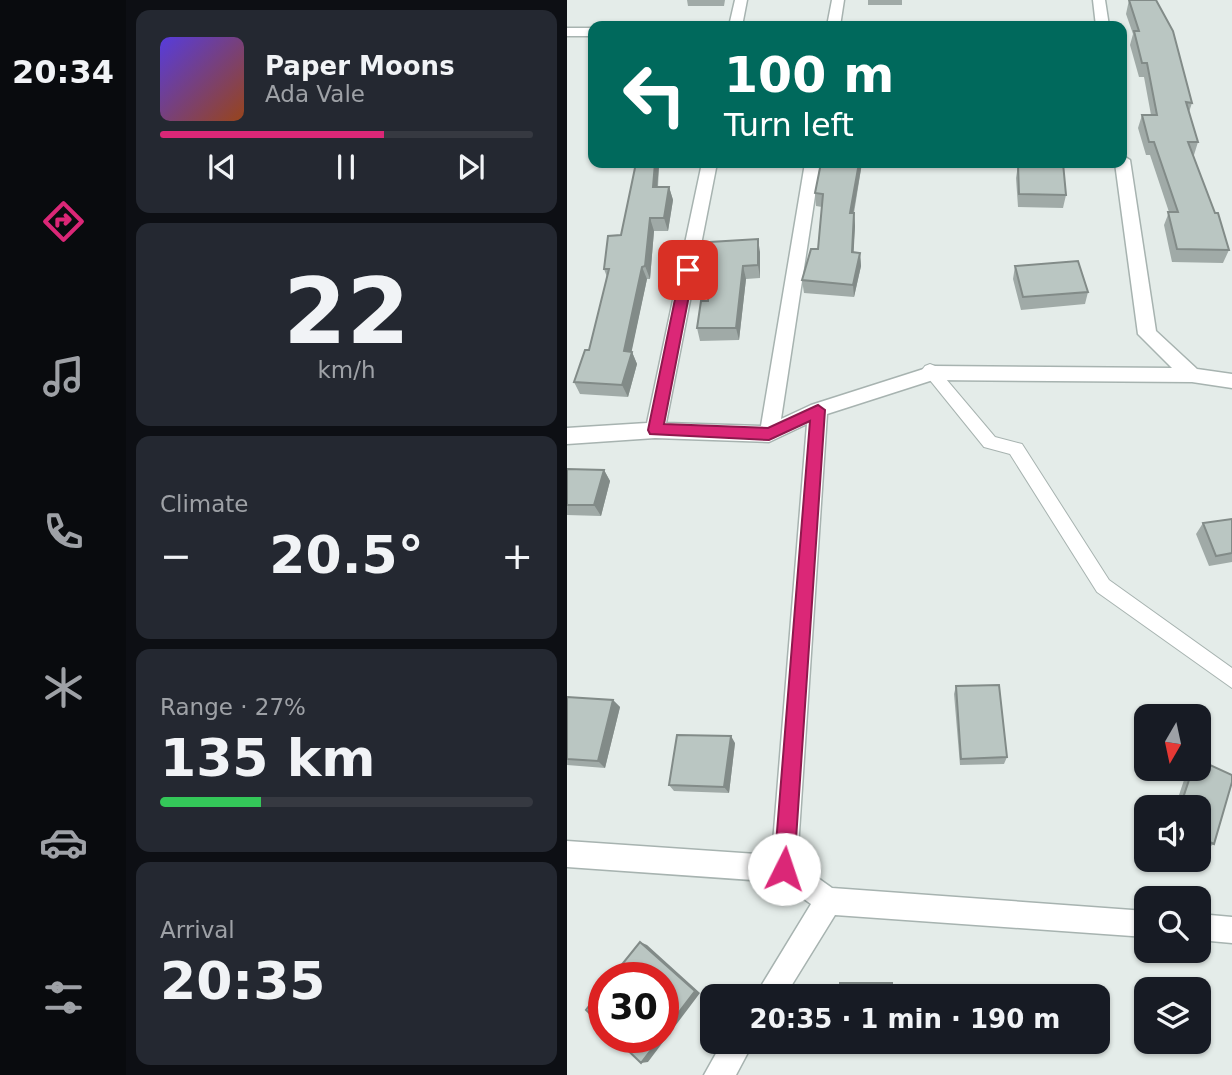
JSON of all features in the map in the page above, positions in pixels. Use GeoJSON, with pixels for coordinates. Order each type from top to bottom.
{"type":"FeatureCollection","features":[{"type":"Feature","properties":{"kind":"street"},"geometry":{"type":"LineString","coordinates":[[737,21],[741,0]]}},
{"type":"Feature","properties":{"kind":"street"},"geometry":{"type":"LineString","coordinates":[[835,21],[838,0]]}},
{"type":"Feature","properties":{"kind":"street"},"geometry":{"type":"LineString","coordinates":[[1099,0],[1102,21]]}},
{"type":"Feature","properties":{"kind":"street"},"geometry":{"type":"LineString","coordinates":[[567,33],[588,32]]}},
{"type":"Feature","properties":{"kind":"street"},"geometry":{"type":"LineString","coordinates":[[655,430],[708,168]]}},
{"type":"Feature","properties":{"kind":"street"},"geometry":{"type":"LineString","coordinates":[[769,434],[811,168]]}},
{"type":"Feature","properties":{"kind":"street"},"geometry":{"type":"LineString","coordinates":[[1123,168],[1147,334],[1192,375]]}},
{"type":"Feature","properties":{"kind":"street"},"geometry":{"type":"LineString","coordinates":[[567,436],[655,430],[769,434],[818,410],[932,372],[1192,375],[1232,381]]}},
{"type":"Feature","properties":{"kind":"street"},"geometry":{"type":"LineString","coordinates":[[784,869],[818,410]]}},
{"type":"Feature","properties":{"kind":"street"},"geometry":{"type":"LineString","coordinates":[[567,854],[784,869],[828,901],[1134,923]]}},
{"type":"Feature","properties":{"kind":"street"},"geometry":{"type":"LineString","coordinates":[[776,984],[828,901]]}},
{"type":"Feature","properties":{"kind":"street"},"geometry":{"type":"LineString","coordinates":[[1211,928],[1232,930]]}},
{"type":"Feature","properties":{"kind":"street"},"geometry":{"type":"LineString","coordinates":[[719,1075],[732,1054]]}},
{"type":"Feature","properties":{"kind":"lane"},"geometry":{"type":"LineString","coordinates":[[932,372],[990,442],[1016,450],[1103,586],[1232,679]]}},
{"type":"Feature","properties":{"kind":"building"},"geometry":{"type":"Polygon","coordinates":[[[1129,0],[1156,0],[1173,31],[1192,103],[1186,102],[1198,142],[1188,142],[1215,213],[1218,213],[1229,250],[1177,249],[1168,212],[1178,212],[1154,142],[1149,142],[1142,115],[1157,115],[1147,63],[1142,63],[1134,31],[1139,31],[1129,0]]]}},
{"type":"Feature","properties":{"kind":"building"},"geometry":{"type":"Polygon","coordinates":[[[635,168],[655,168],[653,187],[669,187],[664,218],[650,218],[645,266],[642,267],[624,351],[632,352],[622,385],[574,382],[585,350],[589,350],[609,269],[604,269],[608,236],[621,235],[635,168]]]}},
{"type":"Feature","properties":{"kind":"building"},"geometry":{"type":"Polygon","coordinates":[[[820,168],[858,168],[850,213],[854,213],[852,252],[860,253],[853,285],[802,280],[811,249],[818,249],[823,194],[815,193],[820,168]]]}},
{"type":"Feature","properties":{"kind":"building"},"geometry":{"type":"Polygon","coordinates":[[[1018,168],[1063,168],[1066,195],[1019,194],[1018,168]]]}},
{"type":"Feature","properties":{"kind":"building"},"geometry":{"type":"Polygon","coordinates":[[[758,239],[758,265],[743,266],[736,328],[697,328],[701,301],[708,301],[710,242],[758,239]]]}},
{"type":"Feature","properties":{"kind":"building"},"geometry":{"type":"Polygon","coordinates":[[[1078,261],[1088,292],[1023,297],[1015,266],[1078,261]]]}},
{"type":"Feature","properties":{"kind":"building"},"geometry":{"type":"Polygon","coordinates":[[[567,469],[604,470],[594,505],[567,505],[567,469]]]}},
{"type":"Feature","properties":{"kind":"building"},"geometry":{"type":"Polygon","coordinates":[[[1232,519],[1232,553],[1216,556],[1203,523],[1232,519]]]}},
{"type":"Feature","properties":{"kind":"building"},"geometry":{"type":"Polygon","coordinates":[[[999,685],[1007,757],[961,759],[956,686],[999,685]]]}},
{"type":"Feature","properties":{"kind":"building"},"geometry":{"type":"Polygon","coordinates":[[[567,697],[613,700],[598,761],[567,759],[567,697]]]}},
{"type":"Feature","properties":{"kind":"building"},"geometry":{"type":"Polygon","coordinates":[[[677,735],[731,736],[724,787],[669,785],[677,735]]]}},
{"type":"Feature","properties":{"kind":"building"},"geometry":{"type":"Polygon","coordinates":[[[1211,765],[1232,775],[1214,844],[1211,843],[1211,795],[1184,795],[1189,781],[1211,781],[1211,765]]]}},
{"type":"Feature","properties":{"kind":"building"},"geometry":{"type":"Polygon","coordinates":[[[640,942],[662,962],[624,962],[640,942]]]}},
{"type":"Feature","properties":{"kind":"building"},"geometry":{"type":"Polygon","coordinates":[[[679,977],[695,991],[679,1012],[679,977]]]}},
{"type":"Feature","properties":{"kind":"building"},"geometry":{"type":"Polygon","coordinates":[[[840,983],[892,983],[892,984],[840,983]]]}},
{"type":"Feature","properties":{"kind":"building"},"geometry":{"type":"Polygon","coordinates":[[[631,1053],[649,1053],[641,1063],[631,1053]]]}},
{"type":"Feature","properties":{"kind":"route"},"geometry":{"type":"LineString","coordinates":[[688,270],[655,430],[769,434],[818,410],[784,869]]}}]}
